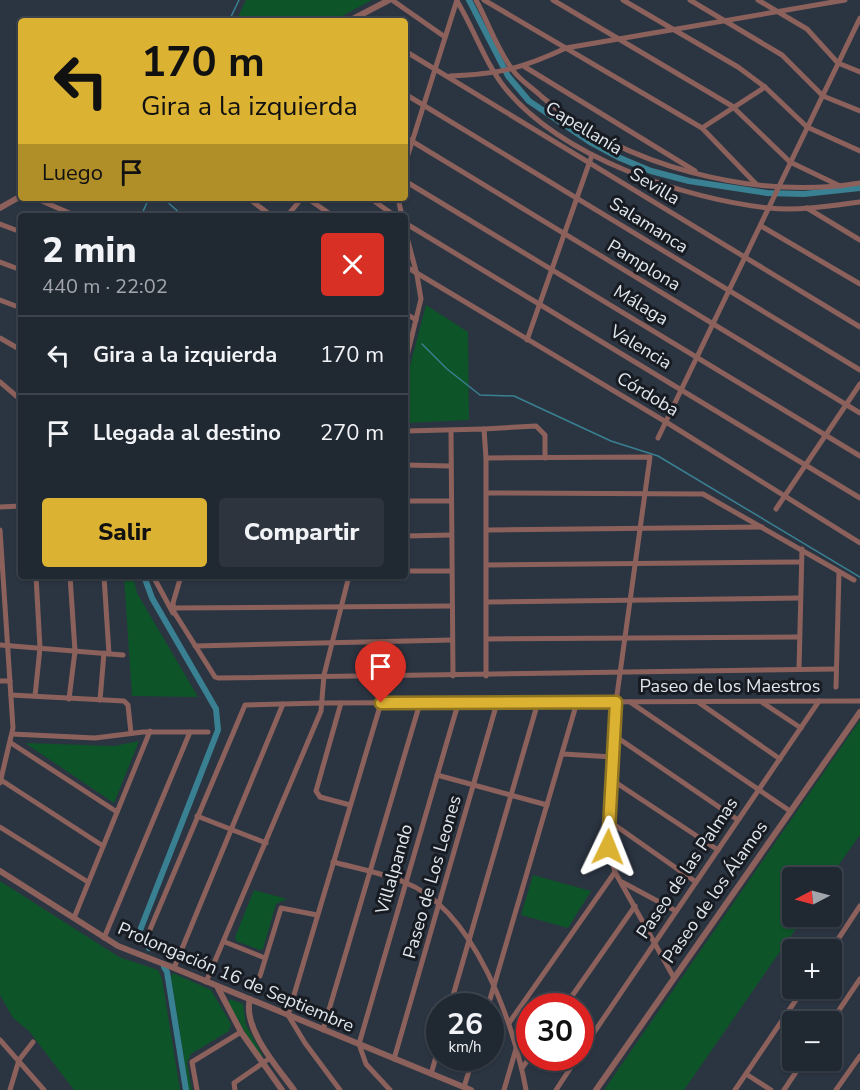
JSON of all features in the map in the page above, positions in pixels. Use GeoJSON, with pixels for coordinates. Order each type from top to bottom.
{"type":"FeatureCollection","features":[{"type":"Feature","properties":{"kind":"street"},"geometry":{"type":"LineString","coordinates":[[358,18],[390,0],[445,38]]}},
{"type":"Feature","properties":{"kind":"street"},"geometry":{"type":"LineString","coordinates":[[408,155],[457,0]]}},
{"type":"Feature","properties":{"kind":"street","name":"Capellanía"},"geometry":{"type":"LineString","coordinates":[[457,0],[510,93],[541,121],[592,155],[666,187],[771,205],[807,208],[860,202]]}},
{"type":"Feature","properties":{"kind":"street","name":"Capellanía"},"geometry":{"type":"LineString","coordinates":[[477,0],[510,71],[550,103],[588,129],[655,161],[777,190],[860,183]]}},
{"type":"Feature","properties":{"kind":"street"},"geometry":{"type":"LineString","coordinates":[[484,0],[702,128],[756,184]]}},
{"type":"Feature","properties":{"kind":"street"},"geometry":{"type":"LineString","coordinates":[[553,0],[732,106],[790,162],[840,186]]}},
{"type":"Feature","properties":{"kind":"street"},"geometry":{"type":"LineString","coordinates":[[623,0],[738,68],[765,87],[807,127],[860,151]]}},
{"type":"Feature","properties":{"kind":"street"},"geometry":{"type":"LineString","coordinates":[[690,0],[782,55],[823,96],[860,111]]}},
{"type":"Feature","properties":{"kind":"street"},"geometry":{"type":"LineString","coordinates":[[704,8],[709,0]]}},
{"type":"Feature","properties":{"kind":"street"},"geometry":{"type":"LineString","coordinates":[[758,0],[807,29],[838,63],[860,72]]}},
{"type":"Feature","properties":{"kind":"street"},"geometry":{"type":"LineString","coordinates":[[449,76],[498,74],[525,67],[566,48],[671,28],[778,12],[827,1],[845,0]]}},
{"type":"Feature","properties":{"kind":"street"},"geometry":{"type":"LineString","coordinates":[[658,438],[838,63],[857,32],[860,18]]}},
{"type":"Feature","properties":{"kind":"street","name":"Sevilla"},"geometry":{"type":"LineString","coordinates":[[408,53],[860,327]]}},
{"type":"Feature","properties":{"kind":"street","name":"Capellanía"},"geometry":{"type":"LineString","coordinates":[[525,67],[673,155],[699,173]]}},
{"type":"Feature","properties":{"kind":"street"},"geometry":{"type":"LineString","coordinates":[[702,128],[732,106],[765,87]]}},
{"type":"Feature","properties":{"kind":"street","name":"Salamanca"},"geometry":{"type":"LineString","coordinates":[[408,96],[860,370]]}},
{"type":"Feature","properties":{"kind":"street","name":"Pamplona"},"geometry":{"type":"LineString","coordinates":[[408,139],[860,413]]}},
{"type":"Feature","properties":{"kind":"street"},"geometry":{"type":"LineString","coordinates":[[527,340],[579,199],[592,155]]}},
{"type":"Feature","properties":{"kind":"street","name":"Málaga"},"geometry":{"type":"LineString","coordinates":[[408,183],[860,456]]}},
{"type":"Feature","properties":{"kind":"street"},"geometry":{"type":"LineString","coordinates":[[0,208],[18,198]]}},
{"type":"Feature","properties":{"kind":"street"},"geometry":{"type":"LineString","coordinates":[[42,201],[69,213]]}},
{"type":"Feature","properties":{"kind":"street"},"geometry":{"type":"LineString","coordinates":[[252,201],[268,213]]}},
{"type":"Feature","properties":{"kind":"street"},"geometry":{"type":"LineString","coordinates":[[290,213],[302,201]]}},
{"type":"Feature","properties":{"kind":"street"},"geometry":{"type":"LineString","coordinates":[[310,201],[328,213]]}},
{"type":"Feature","properties":{"kind":"street"},"geometry":{"type":"LineString","coordinates":[[374,201],[390,213]]}},
{"type":"Feature","properties":{"kind":"street"},"geometry":{"type":"LineString","coordinates":[[807,208],[860,240]]}},
{"type":"Feature","properties":{"kind":"street"},"geometry":{"type":"LineString","coordinates":[[0,224],[18,231]]}},
{"type":"Feature","properties":{"kind":"street","name":"Valencia"},"geometry":{"type":"LineString","coordinates":[[408,225],[860,498]]}},
{"type":"Feature","properties":{"kind":"street"},"geometry":{"type":"LineString","coordinates":[[761,226],[860,284]]}},
{"type":"Feature","properties":{"kind":"street"},"geometry":{"type":"LineString","coordinates":[[408,241],[421,299],[408,340]]}},
{"type":"Feature","properties":{"kind":"street"},"geometry":{"type":"LineString","coordinates":[[0,262],[18,269]]}},
{"type":"Feature","properties":{"kind":"street","name":"Córdoba"},"geometry":{"type":"LineString","coordinates":[[408,268],[666,422],[860,543]]}},
{"type":"Feature","properties":{"kind":"street"},"geometry":{"type":"LineString","coordinates":[[0,300],[18,307]]}},
{"type":"Feature","properties":{"kind":"street"},"geometry":{"type":"LineString","coordinates":[[408,315],[416,320]]}},
{"type":"Feature","properties":{"kind":"street"},"geometry":{"type":"LineString","coordinates":[[0,338],[18,348]]}},
{"type":"Feature","properties":{"kind":"street"},"geometry":{"type":"LineString","coordinates":[[0,382],[18,397]]}},
{"type":"Feature","properties":{"kind":"street"},"geometry":{"type":"LineString","coordinates":[[776,509],[860,384]]}},
{"type":"Feature","properties":{"kind":"street"},"geometry":{"type":"LineString","coordinates":[[408,430],[536,426],[544,435],[545,458]]}},
{"type":"Feature","properties":{"kind":"street"},"geometry":{"type":"LineString","coordinates":[[484,429],[488,493],[486,676]]}},
{"type":"Feature","properties":{"kind":"street"},"geometry":{"type":"LineString","coordinates":[[451,430],[453,676]]}},
{"type":"Feature","properties":{"kind":"street"},"geometry":{"type":"LineString","coordinates":[[486,458],[650,457],[616,702],[608,854],[615,872],[674,978]]}},
{"type":"Feature","properties":{"kind":"street"},"geometry":{"type":"LineString","coordinates":[[408,465],[450,466]]}},
{"type":"Feature","properties":{"kind":"street"},"geometry":{"type":"LineString","coordinates":[[488,493],[704,494],[854,580]]}},
{"type":"Feature","properties":{"kind":"street"},"geometry":{"type":"LineString","coordinates":[[408,501],[451,501]]}},
{"type":"Feature","properties":{"kind":"street"},"geometry":{"type":"LineString","coordinates":[[0,507],[18,506]]}},
{"type":"Feature","properties":{"kind":"street"},"geometry":{"type":"LineString","coordinates":[[488,530],[763,527]]}},
{"type":"Feature","properties":{"kind":"street"},"geometry":{"type":"LineString","coordinates":[[0,530],[12,734],[0,781],[103,846]]}},
{"type":"Feature","properties":{"kind":"street"},"geometry":{"type":"LineString","coordinates":[[408,536],[451,535]]}},
{"type":"Feature","properties":{"kind":"street"},"geometry":{"type":"LineString","coordinates":[[799,669],[802,549]]}},
{"type":"Feature","properties":{"kind":"street"},"geometry":{"type":"LineString","coordinates":[[488,566],[801,562]]}},
{"type":"Feature","properties":{"kind":"street"},"geometry":{"type":"LineString","coordinates":[[408,571],[451,571]]}},
{"type":"Feature","properties":{"kind":"street"},"geometry":{"type":"LineString","coordinates":[[836,687],[839,572]]}},
{"type":"Feature","properties":{"kind":"street"},"geometry":{"type":"LineString","coordinates":[[35,696],[40,648],[36,579]]}},
{"type":"Feature","properties":{"kind":"street"},"geometry":{"type":"LineString","coordinates":[[69,699],[75,651],[70,579]]}},
{"type":"Feature","properties":{"kind":"street"},"geometry":{"type":"LineString","coordinates":[[100,700],[106,654],[104,579]]}},
{"type":"Feature","properties":{"kind":"street"},"geometry":{"type":"LineString","coordinates":[[154,579],[165,603],[214,676],[218,678],[324,675],[486,676],[836,669]]}},
{"type":"Feature","properties":{"kind":"street"},"geometry":{"type":"LineString","coordinates":[[175,617],[173,608],[180,579]]}},
{"type":"Feature","properties":{"kind":"street"},"geometry":{"type":"LineString","coordinates":[[206,982],[225,942],[321,711],[324,675],[348,579]]}},
{"type":"Feature","properties":{"kind":"street"},"geometry":{"type":"LineString","coordinates":[[488,602],[800,598]]}},
{"type":"Feature","properties":{"kind":"street"},"geometry":{"type":"LineString","coordinates":[[173,608],[452,606]]}},
{"type":"Feature","properties":{"kind":"street"},"geometry":{"type":"LineString","coordinates":[[487,639],[799,637]]}},
{"type":"Feature","properties":{"kind":"street"},"geometry":{"type":"LineString","coordinates":[[195,646],[452,640]]}},
{"type":"Feature","properties":{"kind":"street"},"geometry":{"type":"LineString","coordinates":[[0,645],[123,655]]}},
{"type":"Feature","properties":{"kind":"street"},"geometry":{"type":"LineString","coordinates":[[0,681],[10,681]]}},
{"type":"Feature","properties":{"kind":"street"},"geometry":{"type":"LineString","coordinates":[[11,695],[126,702],[131,734]]}},
{"type":"Feature","properties":{"kind":"street","name":"Paseo de las Palmas"},"geometry":{"type":"LineString","coordinates":[[594,1032],[819,700]]}},
{"type":"Feature","properties":{"kind":"street"},"geometry":{"type":"LineString","coordinates":[[629,701],[790,812]]}},
{"type":"Feature","properties":{"kind":"street","name":"Paseo de los Maestros"},"geometry":{"type":"LineString","coordinates":[[197,816],[242,708],[248,704],[860,701]]}},
{"type":"Feature","properties":{"kind":"street"},"geometry":{"type":"LineString","coordinates":[[454,993],[538,702]]}},
{"type":"Feature","properties":{"kind":"street"},"geometry":{"type":"LineString","coordinates":[[492,993],[577,702]]}},
{"type":"Feature","properties":{"kind":"street"},"geometry":{"type":"LineString","coordinates":[[697,702],[780,759]]}},
{"type":"Feature","properties":{"kind":"street"},"geometry":{"type":"LineString","coordinates":[[762,702],[801,728]]}},
{"type":"Feature","properties":{"kind":"street"},"geometry":{"type":"LineString","coordinates":[[341,703],[316,791],[320,797],[350,805]]}},
{"type":"Feature","properties":{"kind":"street"},"geometry":{"type":"LineString","coordinates":[[340,1090],[305,1043],[288,1015],[381,703]]}},
{"type":"Feature","properties":{"kind":"street"},"geometry":{"type":"LineString","coordinates":[[323,1030],[420,703]]}},
{"type":"Feature","properties":{"kind":"street","name":"Paseo de Los Leones"},"geometry":{"type":"LineString","coordinates":[[394,1059],[497,703]]}},
{"type":"Feature","properties":{"kind":"street"},"geometry":{"type":"LineString","coordinates":[[174,968],[283,704]]}},
{"type":"Feature","properties":{"kind":"street","name":"Villalpando"},"geometry":{"type":"LineString","coordinates":[[358,1044],[459,704]]}},
{"type":"Feature","properties":{"kind":"street","name":"Paseo de los Álamos"},"geometry":{"type":"LineString","coordinates":[[596,1090],[860,712]]}},
{"type":"Feature","properties":{"kind":"street"},"geometry":{"type":"LineString","coordinates":[[12,734],[95,738],[150,731],[208,732]]}},
{"type":"Feature","properties":{"kind":"street"},"geometry":{"type":"LineString","coordinates":[[74,918],[150,731]]}},
{"type":"Feature","properties":{"kind":"street"},"geometry":{"type":"LineString","coordinates":[[104,938],[190,732]]}},
{"type":"Feature","properties":{"kind":"street"},"geometry":{"type":"LineString","coordinates":[[615,736],[738,820]]}},
{"type":"Feature","properties":{"kind":"street"},"geometry":{"type":"LineString","coordinates":[[11,743],[117,812]]}},
{"type":"Feature","properties":{"kind":"street"},"geometry":{"type":"LineString","coordinates":[[563,754],[613,757]]}},
{"type":"Feature","properties":{"kind":"street"},"geometry":{"type":"LineString","coordinates":[[437,775],[547,805]]}},
{"type":"Feature","properties":{"kind":"street"},"geometry":{"type":"LineString","coordinates":[[612,780],[718,850]]}},
{"type":"Feature","properties":{"kind":"street"},"geometry":{"type":"LineString","coordinates":[[146,939],[197,816],[266,843]]}},
{"type":"Feature","properties":{"kind":"street"},"geometry":{"type":"LineString","coordinates":[[609,821],[696,882]]}},
{"type":"Feature","properties":{"kind":"street"},"geometry":{"type":"LineString","coordinates":[[0,827],[88,882]]}},
{"type":"Feature","properties":{"kind":"street"},"geometry":{"type":"LineString","coordinates":[[333,862],[405,882],[439,906],[469,941],[494,988],[509,1023],[516,1048],[504,1090]]}},
{"type":"Feature","properties":{"kind":"street","name":"Prolongación 16 de Septiembre"},"geometry":{"type":"LineString","coordinates":[[0,871],[127,951],[174,968],[467,1089]]}},
{"type":"Feature","properties":{"kind":"street"},"geometry":{"type":"LineString","coordinates":[[509,1023],[615,872]]}},
{"type":"Feature","properties":{"kind":"street","name":"Paseo de los Álamos"},"geometry":{"type":"LineString","coordinates":[[620,881],[676,911]]}},
{"type":"Feature","properties":{"kind":"street"},"geometry":{"type":"LineString","coordinates":[[574,993],[635,906]]}},
{"type":"Feature","properties":{"kind":"street"},"geometry":{"type":"LineString","coordinates":[[838,939],[860,906]]}},
{"type":"Feature","properties":{"kind":"street"},"geometry":{"type":"LineString","coordinates":[[260,976],[281,908],[317,915]]}},
{"type":"Feature","properties":{"kind":"street"},"geometry":{"type":"LineString","coordinates":[[225,942],[265,958]]}},
{"type":"Feature","properties":{"kind":"street"},"geometry":{"type":"LineString","coordinates":[[838,1011],[860,979]]}},
{"type":"Feature","properties":{"kind":"street"},"geometry":{"type":"LineString","coordinates":[[218,987],[241,1032],[282,1090]]}},
{"type":"Feature","properties":{"kind":"street"},"geometry":{"type":"LineString","coordinates":[[250,999],[248,1014],[251,1023],[270,1058],[294,1090]]}},
{"type":"Feature","properties":{"kind":"street"},"geometry":{"type":"LineString","coordinates":[[735,1090],[797,999]]}},
{"type":"Feature","properties":{"kind":"street"},"geometry":{"type":"LineString","coordinates":[[197,1090],[192,1066],[195,1058],[241,1032]]}},
{"type":"Feature","properties":{"kind":"street"},"geometry":{"type":"LineString","coordinates":[[0,1040],[2,1046],[19,1060],[44,1090]]}},
{"type":"Feature","properties":{"kind":"street"},"geometry":{"type":"LineString","coordinates":[[10,1090],[19,1060],[33,1042]]}},
{"type":"Feature","properties":{"kind":"street"},"geometry":{"type":"LineString","coordinates":[[358,1044],[366,1064],[388,1088],[398,1090]]}},
{"type":"Feature","properties":{"kind":"street"},"geometry":{"type":"LineString","coordinates":[[836,1090],[860,1056]]}},
{"type":"Feature","properties":{"kind":"street"},"geometry":{"type":"LineString","coordinates":[[235,1090],[234,1083],[270,1058]]}},
{"type":"Feature","properties":{"kind":"street"},"geometry":{"type":"LineString","coordinates":[[467,1089],[470,1071]]}},
{"type":"Feature","properties":{"kind":"street"},"geometry":{"type":"LineString","coordinates":[[523,1071],[526,1090]]}},
{"type":"Feature","properties":{"kind":"street"},"geometry":{"type":"LineString","coordinates":[[556,1090],[568,1071]]}},
{"type":"Feature","properties":{"kind":"street"},"geometry":{"type":"LineString","coordinates":[[784,1090],[797,1071]]}},
{"type":"Feature","properties":{"kind":"street"},"geometry":{"type":"LineString","coordinates":[[746,1074],[771,1090]]}},
{"type":"Feature","properties":{"kind":"green space"},"geometry":{"type":"Polygon","coordinates":[[[246,0],[372,0],[339,18],[237,18],[246,0]]]}},
{"type":"Feature","properties":{"kind":"green space"},"geometry":{"type":"Polygon","coordinates":[[[426,305],[468,332],[469,420],[408,423],[408,374],[426,305]]]}},
{"type":"Feature","properties":{"kind":"green space"},"geometry":{"type":"Polygon","coordinates":[[[124,579],[134,579],[137,593],[198,697],[132,696],[124,579]]]}},
{"type":"Feature","properties":{"kind":"green space"},"geometry":{"type":"Polygon","coordinates":[[[860,720],[860,835],[837,867],[782,867],[782,927],[797,927],[789,939],[782,939],[782,949],[684,1090],[604,1090],[860,720]]]}},
{"type":"Feature","properties":{"kind":"green space"},"geometry":{"type":"Polygon","coordinates":[[[139,741],[114,803],[25,743],[114,746],[139,741]]]}},
{"type":"Feature","properties":{"kind":"green space"},"geometry":{"type":"Polygon","coordinates":[[[533,875],[591,891],[568,928],[521,915],[533,875]]]}},
{"type":"Feature","properties":{"kind":"green space"},"geometry":{"type":"Polygon","coordinates":[[[0,881],[119,957],[158,970],[162,979],[180,1090],[74,1090],[29,1031],[13,1018],[0,995],[0,881]]]}},
{"type":"Feature","properties":{"kind":"green space"},"geometry":{"type":"Polygon","coordinates":[[[254,890],[287,899],[276,904],[263,949],[260,950],[236,941],[235,937],[254,890]]]}},
{"type":"Feature","properties":{"kind":"green space"},"geometry":{"type":"Polygon","coordinates":[[[173,973],[211,990],[231,1024],[229,1031],[191,1054],[187,1063],[192,1090],[189,1090],[171,977],[173,973]]]}},
{"type":"Feature","properties":{"kind":"green space"},"geometry":{"type":"Polygon","coordinates":[[[230,999],[243,1004],[246,1025],[263,1056],[259,1057],[228,1002],[230,999]]]}},
{"type":"Feature","properties":{"kind":"waterway"},"geometry":{"type":"LineString","coordinates":[[230,18],[239,0]]}},
{"type":"Feature","properties":{"kind":"waterway"},"geometry":{"type":"LineString","coordinates":[[469,0],[508,76],[529,101],[590,142],[620,158],[651,171],[689,181],[767,193],[804,194],[860,188]]}},
{"type":"Feature","properties":{"kind":"waterway"},"geometry":{"type":"LineString","coordinates":[[142,213],[148,201]]}},
{"type":"Feature","properties":{"kind":"waterway"},"geometry":{"type":"LineString","coordinates":[[166,201],[180,213]]}},
{"type":"Feature","properties":{"kind":"waterway"},"geometry":{"type":"LineString","coordinates":[[422,344],[447,369],[480,395],[514,396],[611,441],[658,456],[860,577]]}},
{"type":"Feature","properties":{"kind":"waterway"},"geometry":{"type":"LineString","coordinates":[[145,579],[152,598],[216,709],[218,730],[139,933],[149,948]]}},
{"type":"Feature","properties":{"kind":"waterway"},"geometry":{"type":"LineString","coordinates":[[164,967],[167,972],[186,1090]]}},
{"type":"Feature","properties":{"kind":"route"},"geometry":{"type":"LineString","coordinates":[[381,703],[616,702],[608,847]]}}]}
